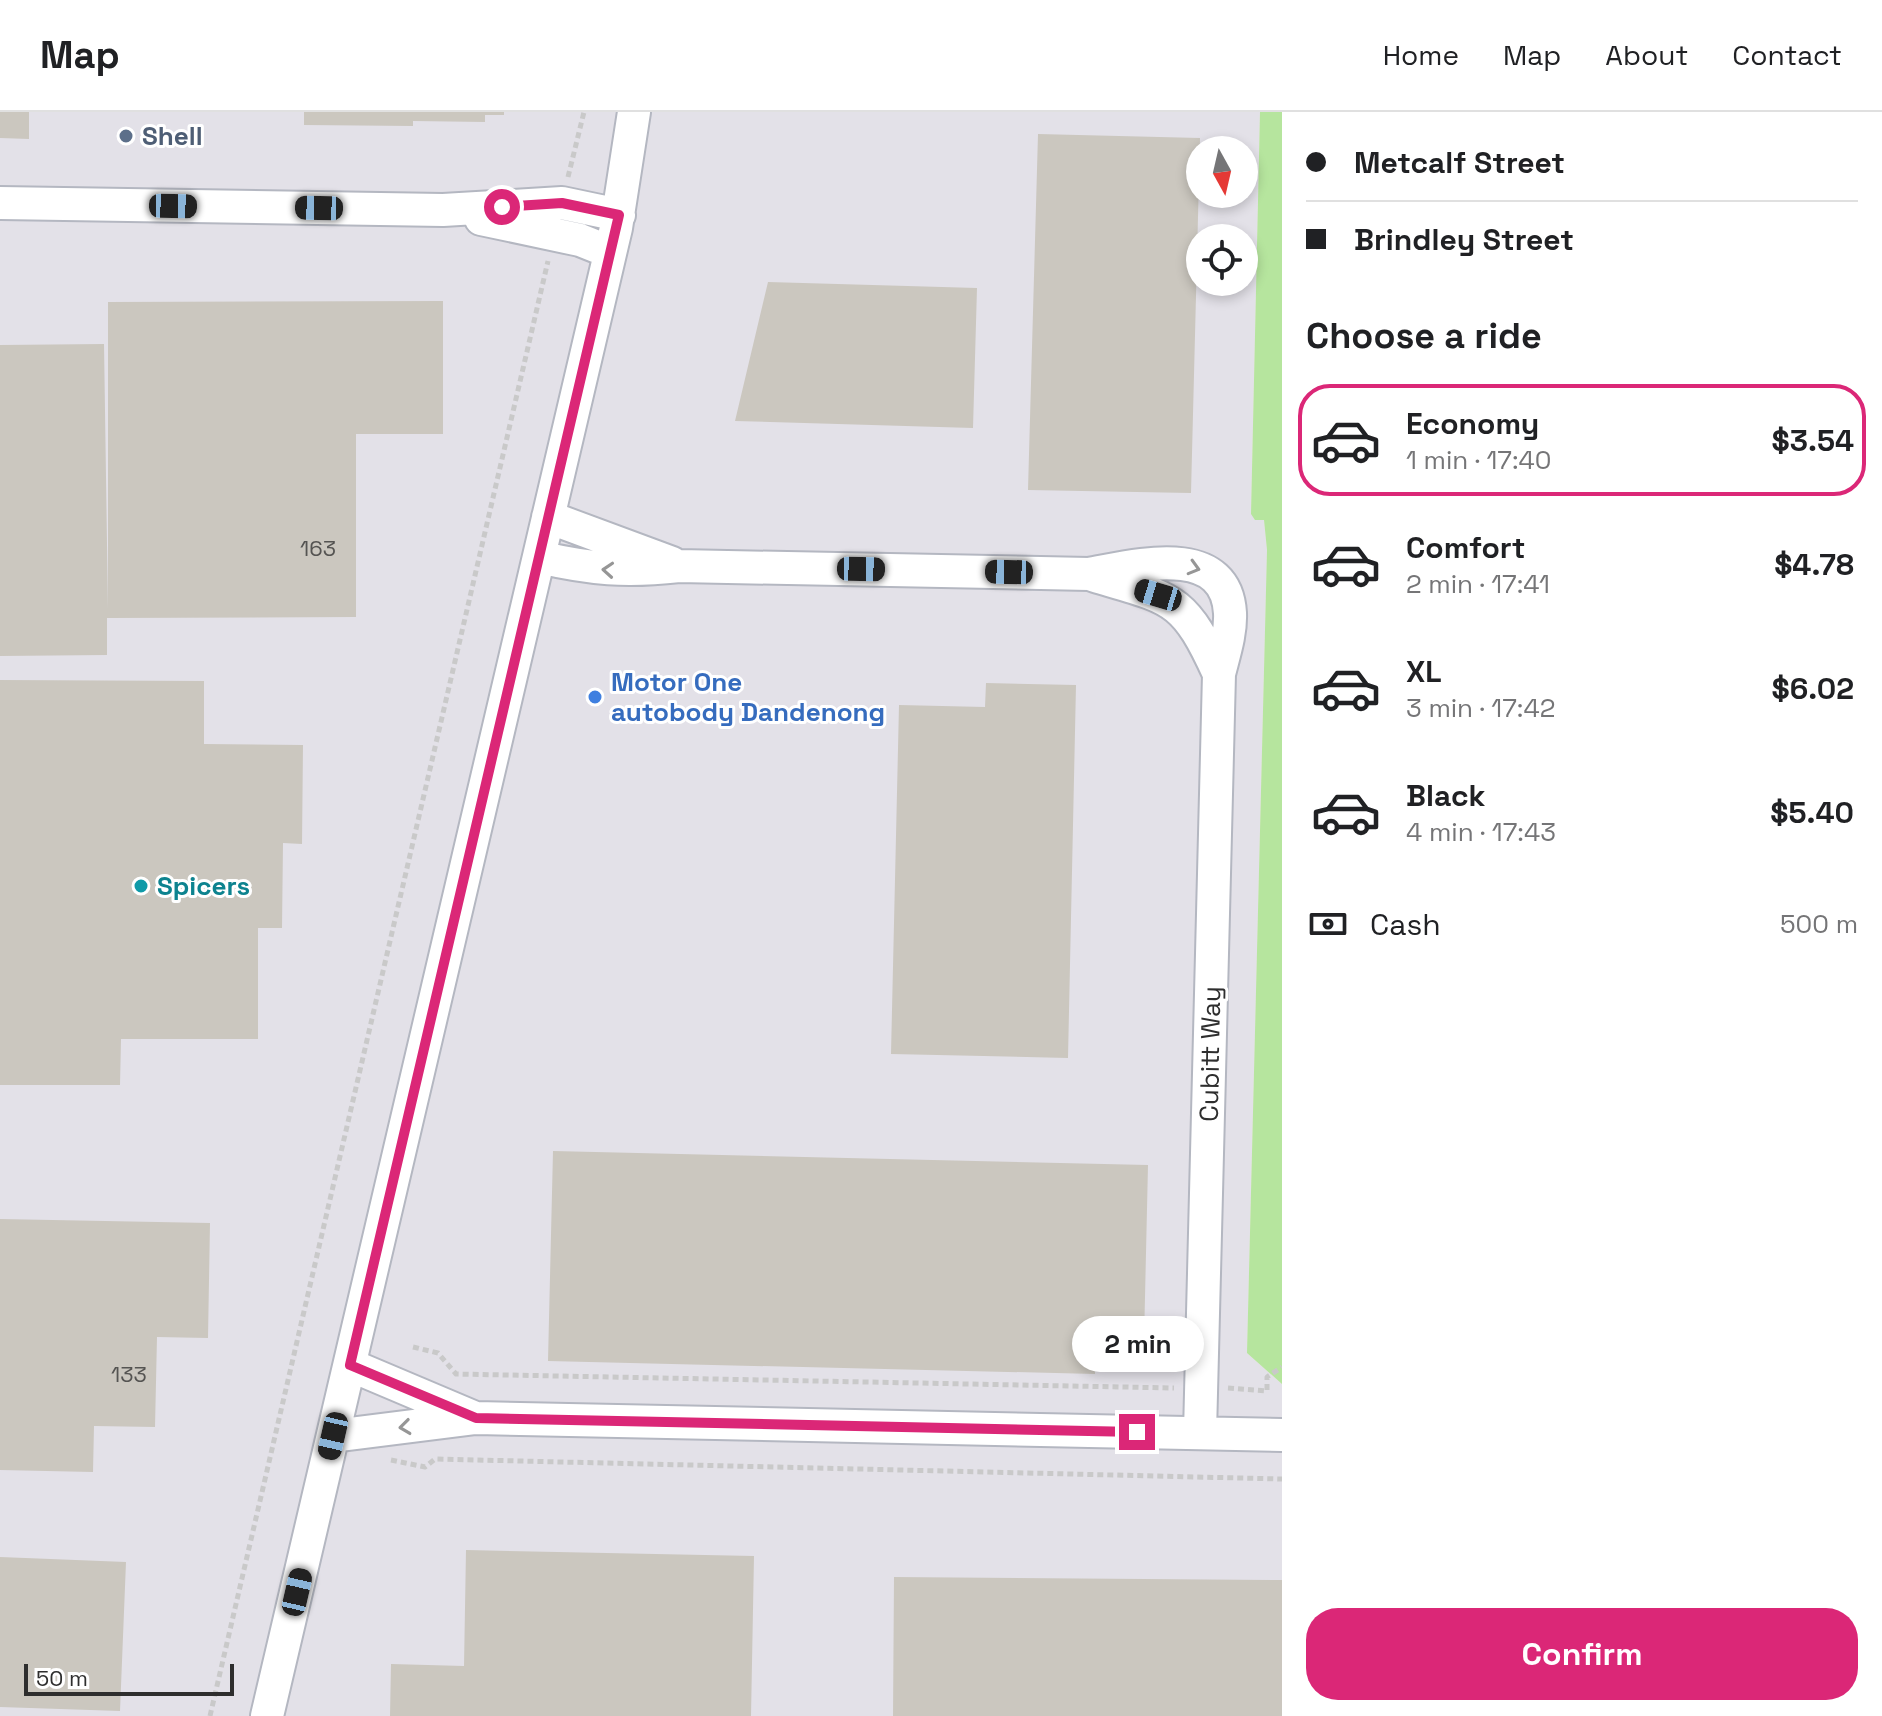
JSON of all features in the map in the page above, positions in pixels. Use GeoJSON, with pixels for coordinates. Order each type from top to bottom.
{"type":"FeatureCollection","features":[{"type":"Feature","properties":{"kind":"street"},"geometry":{"type":"LineString","coordinates":[[267,1716],[622,201],[634,112]]}},
{"type":"Feature","properties":{"kind":"street"},"geometry":{"type":"LineString","coordinates":[[622,201],[653,112]]}},
{"type":"Feature","properties":{"kind":"street"},"geometry":{"type":"LineString","coordinates":[[0,203],[443,210],[622,201]]}},
{"type":"Feature","properties":{"kind":"street"},"geometry":{"type":"LineString","coordinates":[[443,210],[554,235],[610,252]]}},
{"type":"Feature","properties":{"kind":"street","name":"Cubitt Way"},"geometry":{"type":"LineString","coordinates":[[548,517],[679,566]]}},
{"type":"Feature","properties":{"kind":"street","name":"Cubitt Way"},"geometry":{"type":"LineString","coordinates":[[539,557],[610,571],[679,566],[1089,574],[1147,564],[1190,564],[1204,569],[1218,581],[1227,595],[1230,627],[1219,674],[1200,1433]]}},
{"type":"Feature","properties":{"kind":"street","name":"Cubitt Way"},"geometry":{"type":"LineString","coordinates":[[1089,574],[1158,595],[1177,606],[1200,632],[1219,674]]}},
{"type":"Feature","properties":{"kind":"street"},"geometry":{"type":"LineString","coordinates":[[350,1365],[476,1418]]}},
{"type":"Feature","properties":{"kind":"street"},"geometry":{"type":"LineString","coordinates":[[333,1436],[476,1418],[1282,1435]]}},
{"type":"Feature","properties":{"kind":"path"},"geometry":{"type":"LineString","coordinates":[[562,203],[584,112]]}},
{"type":"Feature","properties":{"kind":"path"},"geometry":{"type":"LineString","coordinates":[[210,1716],[554,235]]}},
{"type":"Feature","properties":{"kind":"path"},"geometry":{"type":"LineString","coordinates":[[413,1347],[438,1353],[456,1374],[1201,1387],[1267,1391],[1267,1377],[1282,1367]]}},
{"type":"Feature","properties":{"kind":"path"},"geometry":{"type":"LineString","coordinates":[[386,1459],[425,1467],[435,1459],[1282,1479]]}},
{"type":"Feature","properties":{"kind":"shaded area"},"geometry":{"type":"Polygon","coordinates":[[[0,112],[1260,112],[1258,201],[1258,136],[1186,136],[1186,208],[1258,208],[1257,224],[1186,224],[1186,296],[1256,296],[1251,514],[1264,520],[1267,550],[1247,1353],[1282,1384],[1282,1716],[0,1716],[0,112]]]}},
{"type":"Feature","properties":{"kind":"green space"},"geometry":{"type":"Polygon","coordinates":[[[1260,112],[1282,112],[1282,1384],[1247,1353],[1267,550],[1264,520],[1255,520],[1251,514],[1260,112]]]}},
{"type":"Feature","properties":{"kind":"building"},"geometry":{"type":"Polygon","coordinates":[[[0,112],[29,112],[29,139],[0,138],[0,112]]]}},
{"type":"Feature","properties":{"kind":"building"},"geometry":{"type":"Polygon","coordinates":[[[304,112],[504,112],[504,115],[485,115],[485,122],[413,121],[413,126],[304,125],[304,112]]]}},
{"type":"Feature","properties":{"kind":"building"},"geometry":{"type":"Polygon","coordinates":[[[1038,134],[1186,138],[1186,208],[1198,208],[1198,224],[1186,224],[1186,296],[1196,296],[1191,493],[1028,490],[1038,134]]]}},
{"type":"Feature","properties":{"kind":"building"},"geometry":{"type":"Polygon","coordinates":[[[768,282],[977,288],[973,428],[735,421],[768,282]]]}},
{"type":"Feature","properties":{"kind":"building"},"geometry":{"type":"Polygon","coordinates":[[[443,301],[443,434],[356,434],[356,617],[107,618],[107,655],[0,656],[0,345],[104,344],[108,609],[108,302],[443,301]]]}},
{"type":"Feature","properties":{"kind":"building","name":"Spicers"},"geometry":{"type":"Polygon","coordinates":[[[0,680],[204,681],[204,744],[303,745],[302,844],[283,843],[282,928],[258,928],[258,1039],[121,1039],[120,1085],[0,1085],[0,680]]]}},
{"type":"Feature","properties":{"kind":"building"},"geometry":{"type":"Polygon","coordinates":[[[986,683],[1076,685],[1068,1058],[891,1054],[899,705],[985,707],[986,683]]]}},
{"type":"Feature","properties":{"kind":"building"},"geometry":{"type":"Polygon","coordinates":[[[553,1151],[1148,1165],[1144,1341],[1096,1339],[1095,1374],[548,1361],[553,1151]]]}},
{"type":"Feature","properties":{"kind":"building"},"geometry":{"type":"Polygon","coordinates":[[[0,1219],[210,1223],[208,1338],[157,1337],[155,1427],[94,1426],[93,1472],[0,1470],[0,1219]]]}},
{"type":"Feature","properties":{"kind":"building"},"geometry":{"type":"Polygon","coordinates":[[[466,1550],[754,1556],[751,1716],[390,1716],[391,1664],[464,1666],[466,1550]]]}},
{"type":"Feature","properties":{"kind":"building"},"geometry":{"type":"Polygon","coordinates":[[[0,1557],[126,1562],[120,1711],[0,1707],[0,1557]]]}},
{"type":"Feature","properties":{"kind":"building"},"geometry":{"type":"Polygon","coordinates":[[[894,1577],[1282,1580],[1282,1716],[893,1716],[894,1577]]]}},
{"type":"Feature","properties":{"kind":"place","name":"Shell"},"geometry":{"type":"Point","coordinates":[126,136]}},
{"type":"Feature","properties":{"kind":"place","name":"Motor One autobody Dandenong"},"geometry":{"type":"Point","coordinates":[595,697]}},
{"type":"Feature","properties":{"kind":"place","name":"Spicers"},"geometry":{"type":"Point","coordinates":[141,886]}},
{"type":"Feature","properties":{"kind":"route"},"geometry":{"type":"LineString","coordinates":[[502,207],[562,203],[619,215],[350,1365],[476,1418],[1137,1432]]}}]}
